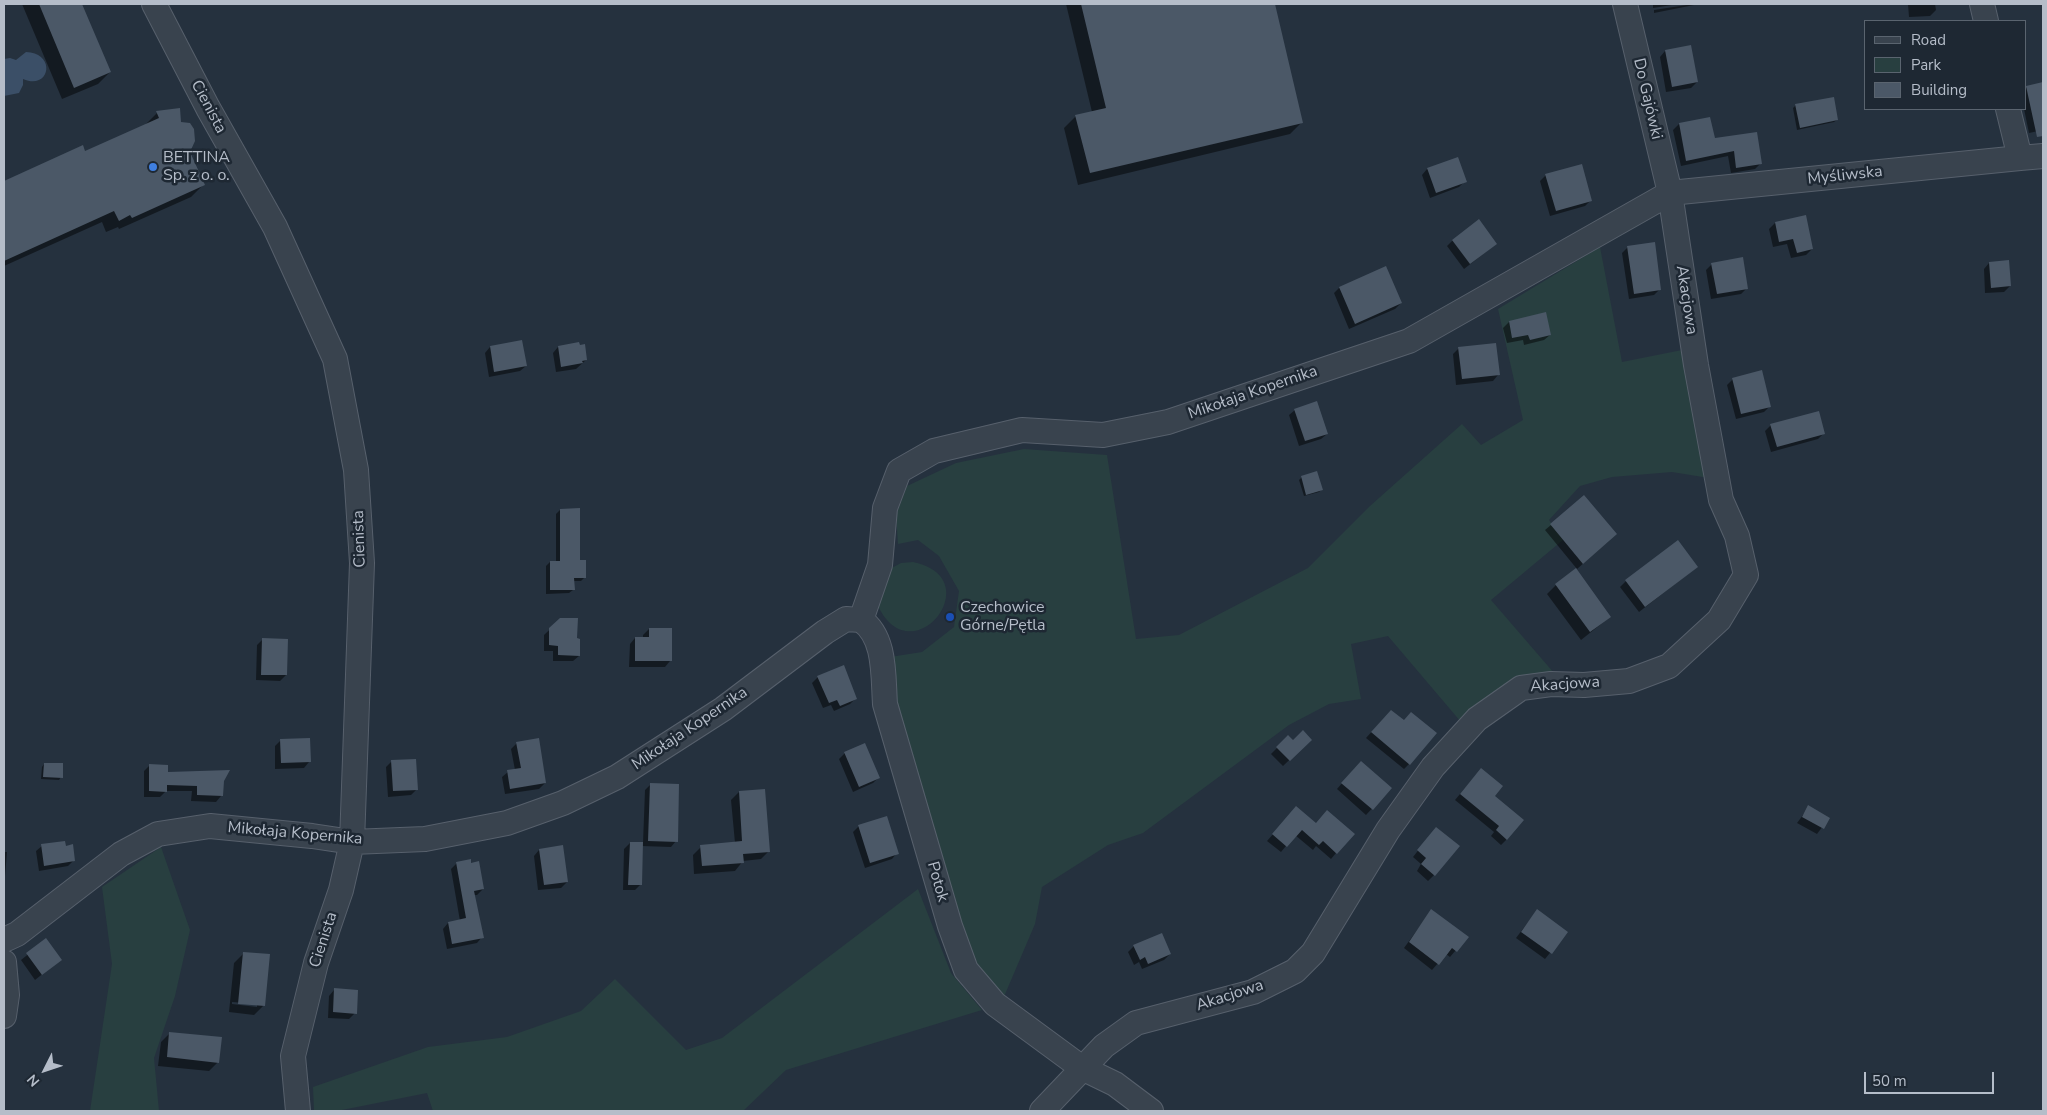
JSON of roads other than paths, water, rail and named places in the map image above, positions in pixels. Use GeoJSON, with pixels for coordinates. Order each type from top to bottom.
{"type":"FeatureCollection","features":[{"type":"Feature","properties":{"kind":"street","name":"Cienista"},"geometry":{"type":"LineString","coordinates":[[154,4],[208,108],[275,226],[334,359],[356,470],[362,563],[352,842],[340,890],[316,963],[293,1056],[298,1111]]}},
{"type":"Feature","properties":{"kind":"street","name":"Do Gajówki"},"geometry":{"type":"LineString","coordinates":[[1626,4],[1670,193]]}},
{"type":"Feature","properties":{"kind":"street"},"geometry":{"type":"LineString","coordinates":[[1982,4],[1986,20]]}},
{"type":"Feature","properties":{"kind":"street"},"geometry":{"type":"LineString","coordinates":[[2008,110],[2020,158]]}},
{"type":"Feature","properties":{"kind":"street","name":"Myśliwska"},"geometry":{"type":"LineString","coordinates":[[1670,193],[2043,156]]}},
{"type":"Feature","properties":{"kind":"street","name":"Mikołaja Kopernika"},"geometry":{"type":"LineString","coordinates":[[4,940],[17,934],[121,854],[158,834],[210,826],[352,842],[425,839],[507,822],[563,803],[618,777],[722,709],[839,624],[846,620],[861,620],[880,565],[885,508],[900,471],[934,451],[1022,430],[1103,435],[1168,422],[1408,340],[1670,193]]}},
{"type":"Feature","properties":{"kind":"street","name":"Akacjowa"},"geometry":{"type":"LineString","coordinates":[[1042,1111],[1104,1046],[1136,1023],[1253,992],[1295,971],[1313,953],[1388,830],[1433,767],[1477,719],[1521,688],[1552,684],[1584,685],[1629,681],[1669,666],[1719,620],[1746,575],[1737,536],[1721,500],[1696,365],[1670,193]]}},
{"type":"Feature","properties":{"kind":"street","name":"Potok"},"geometry":{"type":"LineString","coordinates":[[861,620],[875,632],[882,666],[885,704],[950,926],[966,970],[996,1004],[1082,1068],[1115,1084],[1151,1111]]}},
{"type":"Feature","properties":{"kind":"street"},"geometry":{"type":"LineString","coordinates":[[4,962],[7,995],[4,1016]]}},
{"type":"Feature","properties":{"kind":"water"},"geometry":{"type":"Polygon","coordinates":[[[26,52],[36,54],[42,58],[46,64],[44,76],[39,80],[32,81],[23,79],[23,85],[19,93],[4,96],[4,59],[16,60],[26,52]]]}},
{"type":"Feature","properties":{"kind":"place","name":"BETTINA Sp. z o. o."},"geometry":{"type":"Point","coordinates":[153,167]}},
{"type":"Feature","properties":{"kind":"place","name":"Czechowice Górne/Pętla"},"geometry":{"type":"Point","coordinates":[950,617]}}]}
